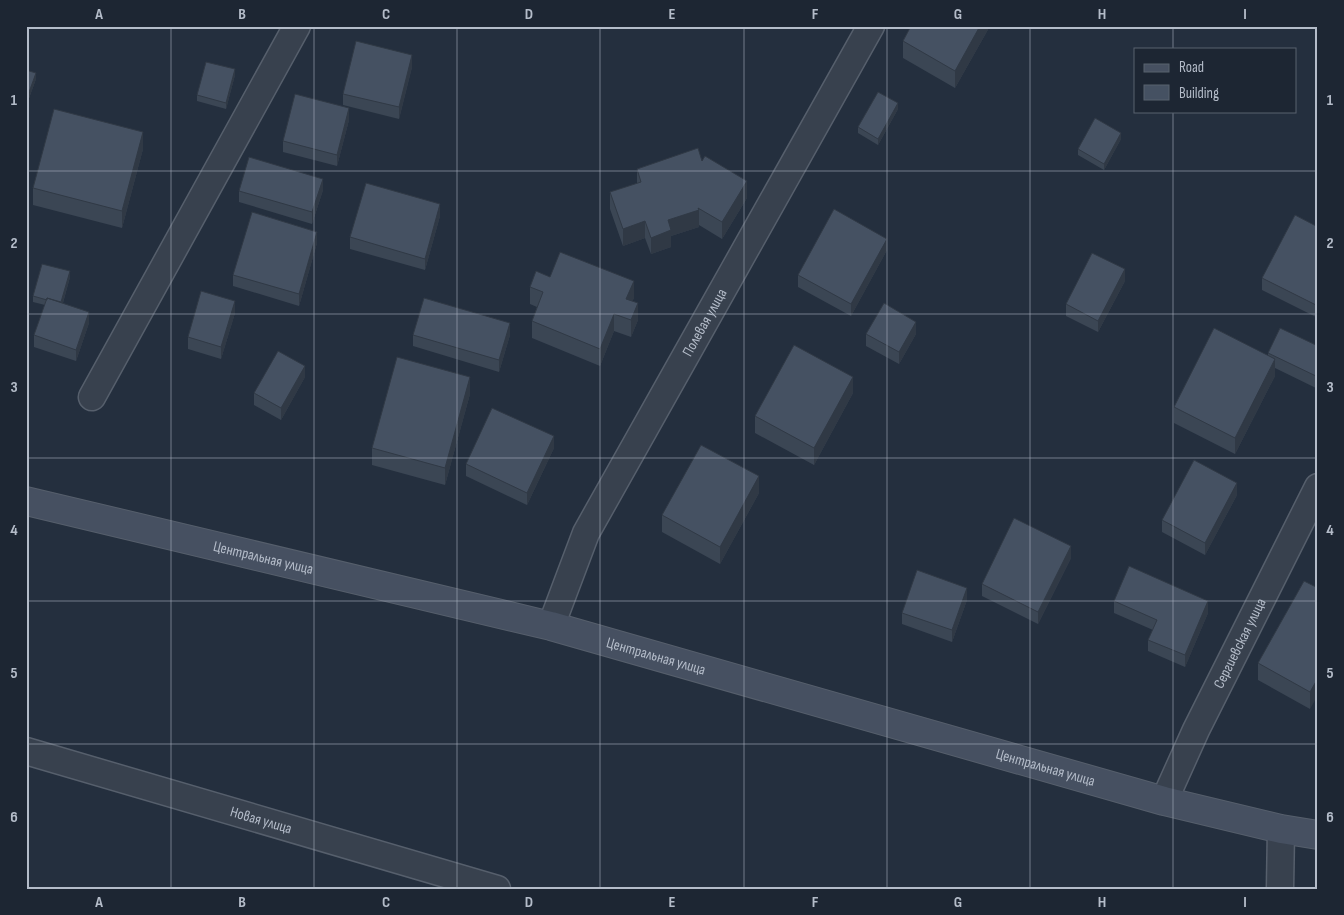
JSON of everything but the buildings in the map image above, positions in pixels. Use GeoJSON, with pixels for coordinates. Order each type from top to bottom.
{"type":"FeatureCollection","features":[{"type":"Feature","properties":{"kind":"street"},"geometry":{"type":"LineString","coordinates":[[92,397],[297,26]]}},
{"type":"Feature","properties":{"kind":"street","name":"Полевая улица"},"geometry":{"type":"LineString","coordinates":[[551,626],[586,533],[872,26]]}},
{"type":"Feature","properties":{"kind":"street","name":"Сергиевская улица"},"geometry":{"type":"LineString","coordinates":[[1164,801],[1196,730],[1318,487]]}},
{"type":"Feature","properties":{"kind":"street","name":"Центральная улица"},"geometry":{"type":"LineString","coordinates":[[26,501],[551,626],[1164,801],[1281,829],[1318,835]]}},
{"type":"Feature","properties":{"kind":"street","name":"Новая улица"},"geometry":{"type":"LineString","coordinates":[[26,751],[497,889]]}},
{"type":"Feature","properties":{"kind":"street"},"geometry":{"type":"LineString","coordinates":[[1280,889],[1281,829]]}}]}
